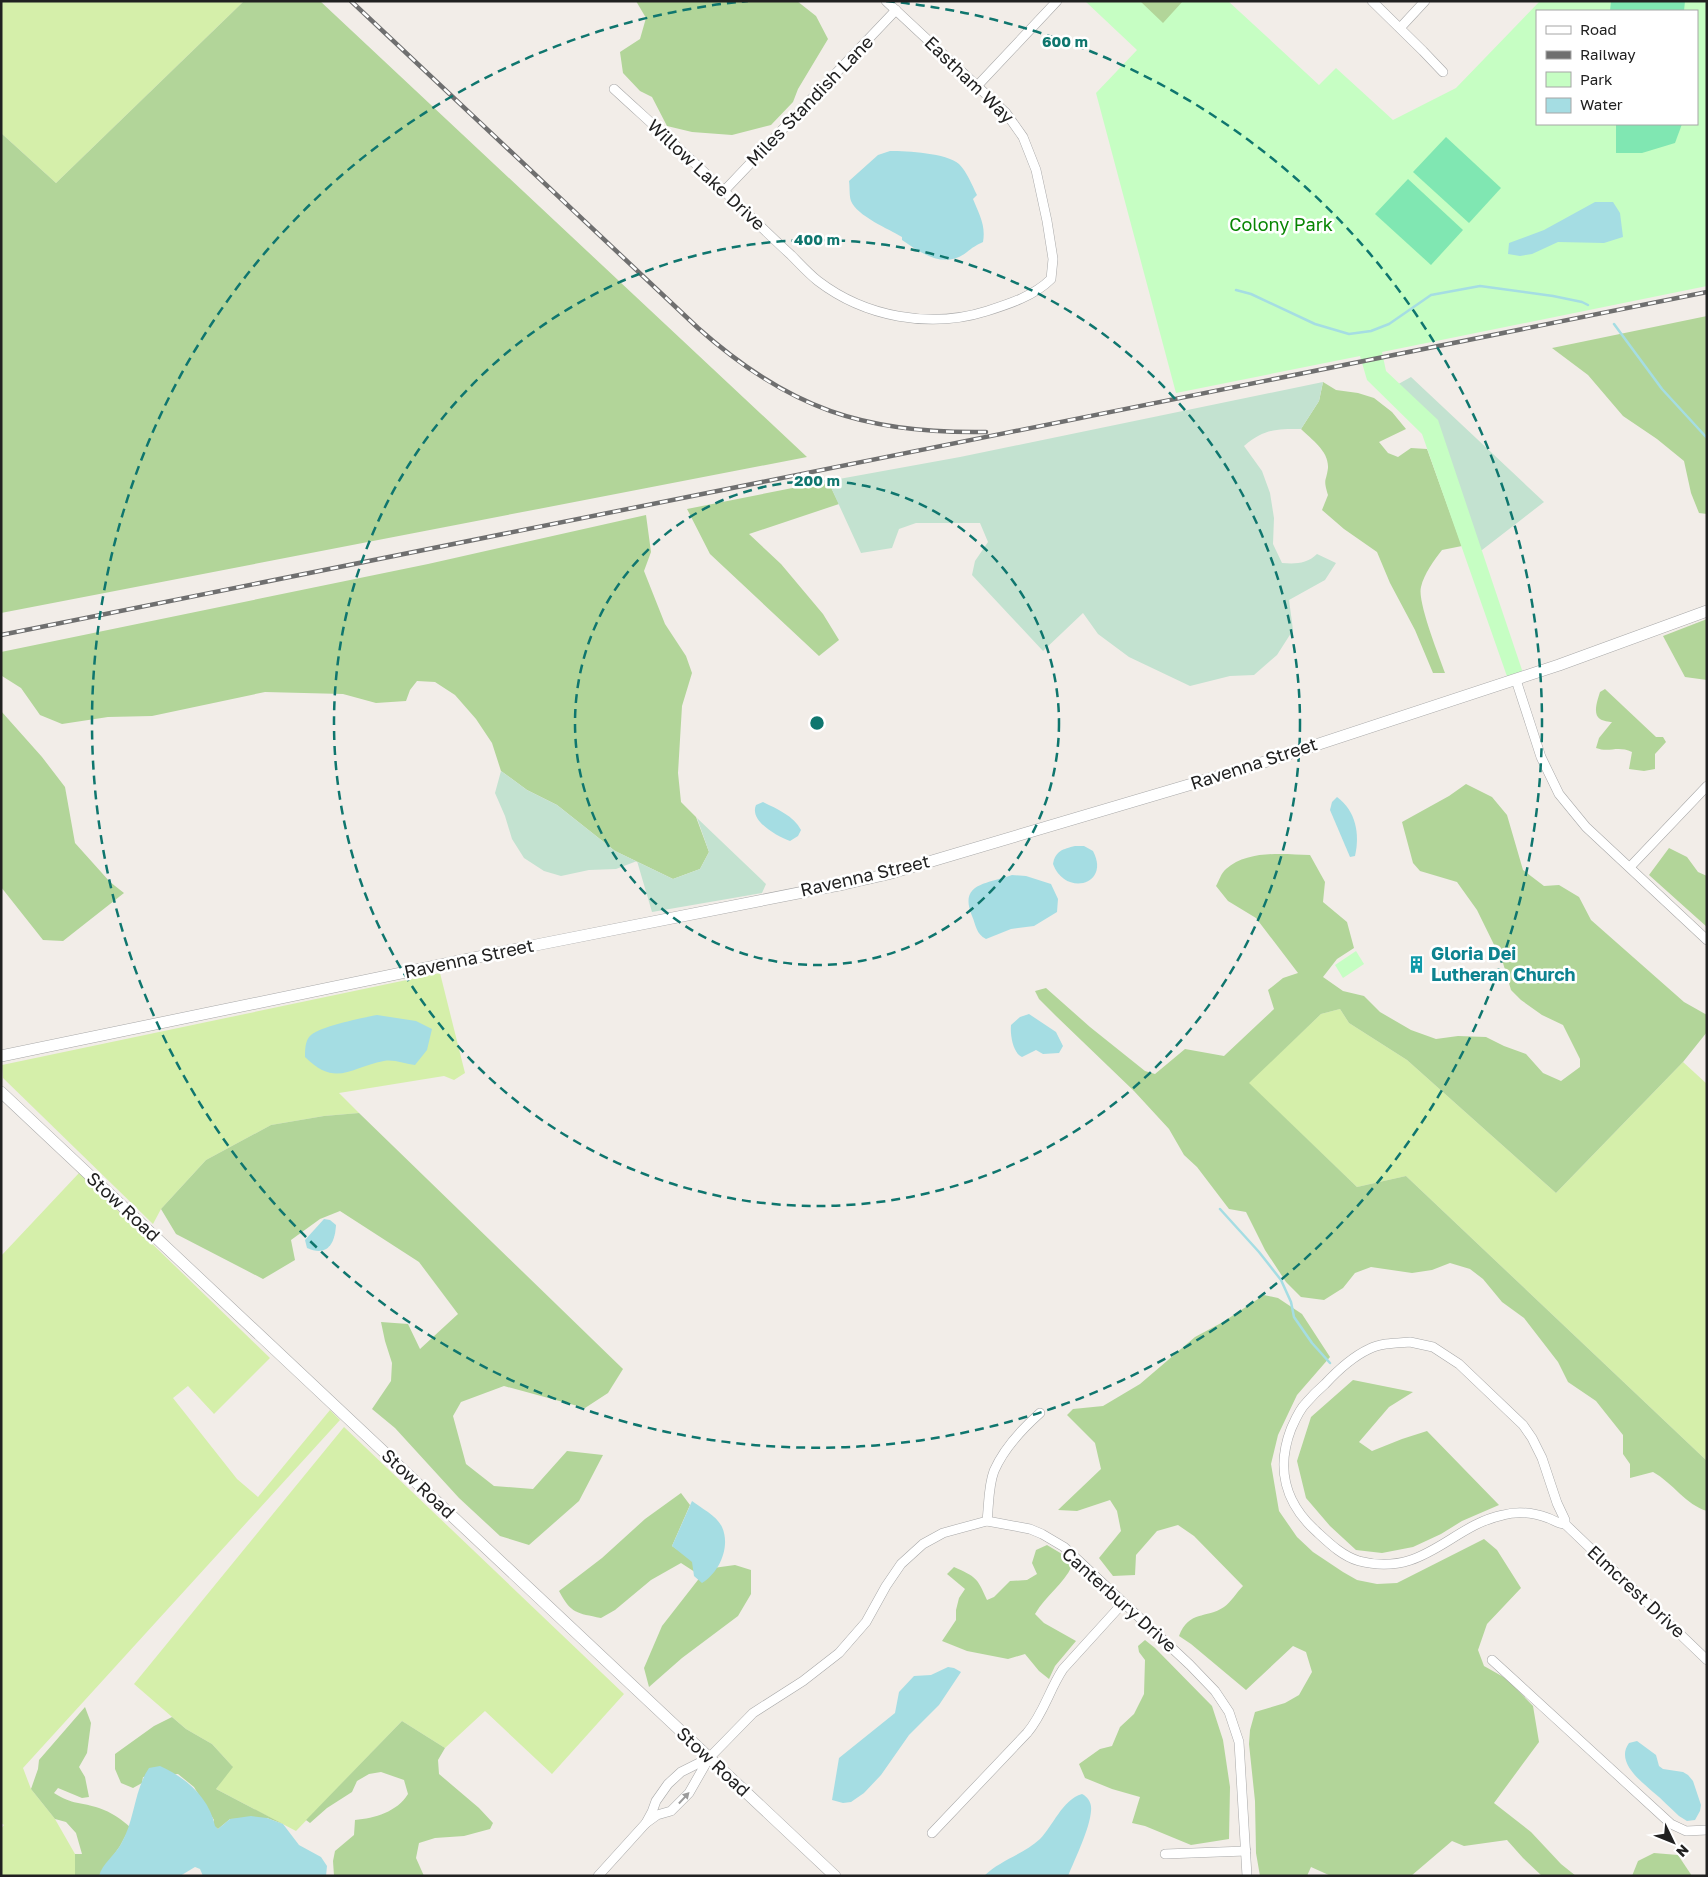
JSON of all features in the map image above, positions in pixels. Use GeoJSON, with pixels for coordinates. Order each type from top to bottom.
{"type":"FeatureCollection","features":[{"type":"Feature","properties":{"kind":"street","name":"Eastham Way"},"geometry":{"type":"LineString","coordinates":[[886,1],[978,85],[1013,120],[1032,156],[1052,246],[1051,279],[1045,285]]}},
{"type":"Feature","properties":{"kind":"street"},"geometry":{"type":"LineString","coordinates":[[978,85],[1057,1]]}},
{"type":"Feature","properties":{"kind":"street"},"geometry":{"type":"LineString","coordinates":[[1372,1],[1443,72]]}},
{"type":"Feature","properties":{"kind":"street"},"geometry":{"type":"LineString","coordinates":[[1400,28],[1425,1]]}},
{"type":"Feature","properties":{"kind":"street","name":"Miles Standish Lane"},"geometry":{"type":"LineString","coordinates":[[724,191],[896,10]]}},
{"type":"Feature","properties":{"kind":"street","name":"Willow Lake Drive"},"geometry":{"type":"LineString","coordinates":[[614,89],[817,280],[851,302],[878,312],[920,319],[948,319],[977,314],[1005,305],[1045,285]]}},
{"type":"Feature","properties":{"kind":"street","name":"Ravenna Street"},"geometry":{"type":"LineString","coordinates":[[1,1056],[888,874],[1246,768],[1516,680],[1639,638],[1707,611]]}},
{"type":"Feature","properties":{"kind":"street"},"geometry":{"type":"LineString","coordinates":[[1516,680],[1542,757],[1560,794],[1586,827],[1707,940]]}},
{"type":"Feature","properties":{"kind":"street"},"geometry":{"type":"LineString","coordinates":[[1630,867],[1707,786]]}},
{"type":"Feature","properties":{"kind":"street","name":"Stow Road"},"geometry":{"type":"LineString","coordinates":[[1,1092],[835,1876]]}},
{"type":"Feature","properties":{"kind":"street","name":"Elmcrest Drive"},"geometry":{"type":"LineString","coordinates":[[1565,1524],[1529,1513],[1503,1514],[1478,1524],[1415,1560],[1396,1563],[1360,1561],[1347,1557],[1335,1549],[1310,1525],[1296,1508],[1288,1492],[1284,1474],[1283,1458],[1286,1442],[1296,1417],[1306,1403],[1339,1369],[1354,1357],[1370,1348],[1388,1343],[1410,1342],[1441,1352],[1459,1364],[1523,1425],[1542,1458],[1565,1524],[1707,1660]]}},
{"type":"Feature","properties":{"kind":"street"},"geometry":{"type":"LineString","coordinates":[[986,1521],[994,1472],[1008,1448],[1040,1413]]}},
{"type":"Feature","properties":{"kind":"street","name":"Canterbury Drive"},"geometry":{"type":"LineString","coordinates":[[598,1876],[646,1823],[656,1801],[668,1784],[681,1772],[708,1758],[754,1713],[802,1682],[839,1653],[866,1622],[893,1574],[912,1552],[943,1533],[986,1521],[1030,1529],[1053,1541],[1076,1558],[1190,1665],[1215,1691],[1229,1712],[1237,1732],[1240,1747],[1247,1876]]}},
{"type":"Feature","properties":{"kind":"street"},"geometry":{"type":"LineString","coordinates":[[932,1833],[1032,1728],[1041,1716],[1057,1678],[1063,1669],[1123,1603]]}},
{"type":"Feature","properties":{"kind":"street"},"geometry":{"type":"LineString","coordinates":[[1492,1660],[1671,1824],[1686,1831],[1707,1830]]}},
{"type":"Feature","properties":{"kind":"street","name":"Canterbury Drive"},"geometry":{"type":"LineString","coordinates":[[646,1823],[657,1816],[671,1811],[689,1793],[708,1758]]}},
{"type":"Feature","properties":{"kind":"street"},"geometry":{"type":"LineString","coordinates":[[1165,1854],[1246,1851]]}},
{"type":"Feature","properties":{"kind":"green space"},"geometry":{"type":"Polygon","coordinates":[[[1,1],[244,1],[56,183],[1,133],[1,1]]]}},
{"type":"Feature","properties":{"kind":"green space"},"geometry":{"type":"Polygon","coordinates":[[[244,1],[320,1],[807,457],[1,613],[1,133],[56,183],[244,1]]]}},
{"type":"Feature","properties":{"kind":"green space"},"geometry":{"type":"Polygon","coordinates":[[[636,1],[797,1],[816,16],[828,39],[798,89],[793,102],[771,125],[732,135],[692,132],[667,126],[652,97],[640,91],[623,73],[620,52],[640,39],[646,18],[636,1]]]}},
{"type":"Feature","properties":{"kind":"green space","name":"Colony Park"},"geometry":{"type":"Polygon","coordinates":[[[1085,1],[1140,1],[1163,23],[1183,1],[1228,1],[1319,85],[1336,68],[1393,120],[1456,88],[1540,1],[1707,1],[1707,286],[1382,352],[1386,371],[1438,420],[1524,676],[1509,682],[1422,434],[1367,380],[1360,356],[1176,393],[1096,93],[1137,50],[1085,1]]]}},
{"type":"Feature","properties":{"kind":"green space"},"geometry":{"type":"Polygon","coordinates":[[[1127,1],[1198,1],[1161,36],[1127,1]]]}},
{"type":"Feature","properties":{"kind":"green space"},"geometry":{"type":"Polygon","coordinates":[[[1611,1],[1685,1],[1684,10],[1610,10],[1611,1]]]}},
{"type":"Feature","properties":{"kind":"green space"},"geometry":{"type":"Polygon","coordinates":[[[1616,125],[1682,125],[1675,143],[1642,153],[1616,153],[1616,125]]]}},
{"type":"Feature","properties":{"kind":"green space"},"geometry":{"type":"Polygon","coordinates":[[[1446,137],[1501,188],[1469,223],[1413,172],[1446,137]]]}},
{"type":"Feature","properties":{"kind":"green space"},"geometry":{"type":"Polygon","coordinates":[[[1408,179],[1463,230],[1431,265],[1375,214],[1408,179]]]}},
{"type":"Feature","properties":{"kind":"green space"},"geometry":{"type":"Polygon","coordinates":[[[1707,316],[1707,514],[1699,513],[1691,493],[1684,461],[1657,439],[1623,416],[1588,375],[1552,348],[1707,316]]]}},
{"type":"Feature","properties":{"kind":"green space"},"geometry":{"type":"Polygon","coordinates":[[[1411,377],[1544,502],[1482,550],[1477,550],[1433,428],[1393,387],[1411,377]]]}},
{"type":"Feature","properties":{"kind":"green space"},"geometry":{"type":"Polygon","coordinates":[[[1323,382],[1336,390],[1358,393],[1374,398],[1392,412],[1406,429],[1379,442],[1388,453],[1398,457],[1411,448],[1427,449],[1462,546],[1442,550],[1427,572],[1421,587],[1425,616],[1445,673],[1433,673],[1415,630],[1390,583],[1377,552],[1344,529],[1322,510],[1328,495],[1325,483],[1328,462],[1319,446],[1301,429],[1319,401],[1323,382]]]}},
{"type":"Feature","properties":{"kind":"green space"},"geometry":{"type":"Polygon","coordinates":[[[1323,382],[1319,401],[1301,429],[1284,429],[1264,433],[1244,446],[1262,471],[1270,493],[1274,518],[1273,544],[1282,563],[1301,563],[1317,554],[1336,563],[1325,580],[1289,600],[1293,630],[1277,655],[1254,675],[1230,676],[1190,686],[1129,657],[1098,634],[1083,613],[1043,651],[972,575],[975,561],[988,542],[980,523],[916,523],[899,529],[892,548],[861,553],[828,481],[960,457],[1323,382]]]}},
{"type":"Feature","properties":{"kind":"green space"},"geometry":{"type":"Polygon","coordinates":[[[828,481],[839,504],[749,534],[781,564],[823,614],[839,640],[819,656],[710,554],[687,509],[828,481]]]}},
{"type":"Feature","properties":{"kind":"green space"},"geometry":{"type":"Polygon","coordinates":[[[646,515],[651,552],[644,571],[665,624],[686,656],[692,673],[682,706],[678,773],[681,802],[696,817],[709,852],[700,869],[673,879],[615,851],[557,805],[527,790],[501,771],[492,743],[476,719],[455,695],[435,682],[417,681],[410,690],[406,701],[376,703],[343,694],[265,692],[152,716],[108,717],[62,724],[40,715],[21,688],[2,676],[1,652],[428,564],[646,515]]]}},
{"type":"Feature","properties":{"kind":"green space"},"geometry":{"type":"Polygon","coordinates":[[[1707,619],[1707,680],[1685,677],[1663,636],[1707,619]]]}},
{"type":"Feature","properties":{"kind":"green space"},"geometry":{"type":"Polygon","coordinates":[[[1605,689],[1656,737],[1663,737],[1666,742],[1655,754],[1655,769],[1644,771],[1629,769],[1632,752],[1622,749],[1605,750],[1596,748],[1599,738],[1612,722],[1601,720],[1596,714],[1600,692],[1605,689]]]}},
{"type":"Feature","properties":{"kind":"green space"},"geometry":{"type":"Polygon","coordinates":[[[1,711],[42,757],[65,787],[75,843],[110,882],[124,893],[63,941],[43,940],[1,887],[1,711]]]}},
{"type":"Feature","properties":{"kind":"green space"},"geometry":{"type":"Polygon","coordinates":[[[501,771],[527,790],[557,805],[615,851],[636,861],[616,869],[589,870],[561,876],[544,871],[524,858],[512,839],[495,793],[501,771]]]}},
{"type":"Feature","properties":{"kind":"green space"},"geometry":{"type":"Polygon","coordinates":[[[1466,784],[1492,797],[1507,815],[1523,870],[1544,886],[1559,885],[1579,897],[1591,920],[1684,1002],[1707,1015],[1707,1032],[1683,1062],[1556,1193],[1407,1060],[1349,1023],[1340,1009],[1321,1014],[1249,1083],[1357,1187],[1406,1176],[1707,1461],[1707,1511],[1686,1499],[1653,1472],[1630,1478],[1630,1464],[1623,1454],[1623,1435],[1596,1401],[1568,1382],[1558,1362],[1524,1318],[1502,1302],[1483,1279],[1470,1269],[1450,1263],[1432,1270],[1412,1273],[1371,1267],[1355,1273],[1343,1288],[1324,1300],[1301,1297],[1286,1282],[1265,1250],[1246,1212],[1229,1209],[1197,1167],[1184,1155],[1169,1129],[1134,1091],[1039,999],[1035,991],[1046,988],[1090,1027],[1145,1071],[1155,1074],[1185,1049],[1224,1056],[1274,1009],[1268,990],[1283,978],[1298,973],[1256,918],[1228,901],[1216,886],[1226,869],[1244,859],[1266,854],[1310,855],[1325,882],[1323,902],[1347,922],[1354,948],[1337,959],[1323,977],[1343,991],[1364,996],[1380,1012],[1411,1030],[1436,1039],[1458,1036],[1486,1037],[1526,1054],[1543,1073],[1561,1081],[1580,1067],[1580,1059],[1563,1025],[1542,1015],[1521,1000],[1511,990],[1503,963],[1477,910],[1457,882],[1420,871],[1413,863],[1402,822],[1449,796],[1466,784]]]}},
{"type":"Feature","properties":{"kind":"green space"},"geometry":{"type":"Polygon","coordinates":[[[697,818],[766,884],[762,893],[652,912],[637,862],[673,879],[700,869],[709,852],[697,818]]]}},
{"type":"Feature","properties":{"kind":"green space"},"geometry":{"type":"Polygon","coordinates":[[[1669,848],[1687,857],[1698,872],[1707,876],[1707,927],[1649,875],[1669,848]]]}},
{"type":"Feature","properties":{"kind":"green space"},"geometry":{"type":"Polygon","coordinates":[[[1356,951],[1364,964],[1343,978],[1335,965],[1356,951]]]}},
{"type":"Feature","properties":{"kind":"green space"},"geometry":{"type":"Polygon","coordinates":[[[440,973],[465,1073],[454,1080],[444,1076],[339,1093],[359,1113],[324,1116],[271,1125],[206,1160],[161,1209],[153,1224],[3,1078],[2,1065],[440,973]]]}},
{"type":"Feature","properties":{"kind":"green space"},"geometry":{"type":"Polygon","coordinates":[[[1340,1009],[1349,1023],[1407,1060],[1556,1193],[1683,1062],[1707,1084],[1707,1461],[1406,1176],[1357,1187],[1248,1083],[1321,1014],[1340,1009]]]}},
{"type":"Feature","properties":{"kind":"green space"},"geometry":{"type":"Polygon","coordinates":[[[359,1113],[623,1369],[608,1393],[585,1408],[504,1386],[461,1402],[453,1416],[466,1464],[494,1486],[533,1489],[567,1451],[603,1455],[579,1501],[529,1545],[500,1536],[459,1498],[395,1428],[372,1409],[391,1381],[392,1363],[381,1322],[408,1324],[420,1349],[458,1314],[419,1262],[340,1211],[320,1219],[291,1240],[295,1260],[263,1279],[176,1234],[161,1209],[206,1160],[271,1125],[324,1116],[359,1113]]]}},
{"type":"Feature","properties":{"kind":"green space"},"geometry":{"type":"Polygon","coordinates":[[[79,1173],[270,1358],[214,1414],[188,1386],[173,1398],[237,1479],[258,1497],[330,1410],[340,1420],[23,1768],[31,1789],[55,1819],[75,1854],[75,1876],[1,1876],[1,1829],[4,1825],[1,1823],[1,1256],[79,1173]]]}},
{"type":"Feature","properties":{"kind":"green space"},"geometry":{"type":"Polygon","coordinates":[[[1264,1295],[1278,1298],[1302,1314],[1330,1357],[1297,1395],[1278,1435],[1271,1464],[1279,1511],[1297,1537],[1313,1552],[1357,1580],[1377,1584],[1397,1583],[1484,1539],[1497,1550],[1521,1588],[1487,1624],[1478,1650],[1484,1666],[1507,1679],[1533,1706],[1539,1742],[1494,1803],[1531,1832],[1561,1864],[1576,1876],[1542,1876],[1507,1840],[1464,1846],[1452,1841],[1411,1876],[1331,1876],[1311,1867],[1307,1876],[1260,1876],[1256,1853],[1255,1801],[1249,1744],[1250,1730],[1255,1712],[1285,1703],[1299,1695],[1312,1672],[1306,1652],[1293,1646],[1246,1690],[1179,1636],[1188,1622],[1198,1616],[1224,1607],[1243,1586],[1194,1536],[1178,1525],[1157,1531],[1136,1555],[1135,1575],[1113,1576],[1099,1558],[1121,1531],[1117,1511],[1110,1500],[1077,1511],[1058,1510],[1101,1469],[1095,1443],[1067,1415],[1073,1409],[1103,1406],[1140,1384],[1195,1337],[1223,1322],[1264,1295]]]}},
{"type":"Feature","properties":{"kind":"green space"},"geometry":{"type":"Polygon","coordinates":[[[1353,1380],[1413,1392],[1389,1407],[1359,1442],[1372,1451],[1427,1431],[1499,1505],[1462,1521],[1441,1534],[1413,1547],[1382,1553],[1356,1550],[1330,1526],[1306,1498],[1297,1461],[1311,1417],[1353,1380]]]}},
{"type":"Feature","properties":{"kind":"green space"},"geometry":{"type":"Polygon","coordinates":[[[344,1427],[624,1694],[552,1774],[485,1711],[445,1748],[402,1721],[296,1831],[216,1789],[232,1766],[212,1744],[186,1729],[134,1684],[344,1427]]]}},
{"type":"Feature","properties":{"kind":"green space"},"geometry":{"type":"Polygon","coordinates":[[[681,1493],[690,1505],[672,1546],[706,1569],[735,1565],[751,1570],[751,1594],[738,1616],[682,1658],[649,1687],[644,1668],[662,1626],[701,1576],[681,1563],[651,1580],[615,1610],[601,1618],[586,1615],[571,1608],[559,1591],[602,1558],[645,1519],[681,1493]]]}},
{"type":"Feature","properties":{"kind":"green space"},"geometry":{"type":"Polygon","coordinates":[[[1047,1545],[1062,1554],[1072,1566],[1064,1579],[1035,1614],[1044,1623],[1076,1641],[1055,1666],[1049,1679],[1039,1671],[1025,1654],[1008,1659],[967,1651],[942,1641],[956,1620],[959,1598],[965,1589],[947,1574],[954,1567],[967,1573],[978,1582],[987,1600],[994,1597],[1010,1581],[1027,1580],[1037,1574],[1032,1563],[1036,1550],[1047,1545]]]}},
{"type":"Feature","properties":{"kind":"green space"},"geometry":{"type":"Polygon","coordinates":[[[1145,1640],[1212,1706],[1223,1740],[1230,1787],[1229,1839],[1191,1845],[1145,1826],[1132,1823],[1140,1797],[1112,1789],[1085,1778],[1079,1764],[1100,1749],[1112,1746],[1120,1727],[1134,1714],[1144,1694],[1145,1660],[1139,1652],[1138,1646],[1145,1640]]]}},
{"type":"Feature","properties":{"kind":"green space"},"geometry":{"type":"Polygon","coordinates":[[[85,1707],[91,1723],[87,1753],[79,1767],[85,1777],[89,1797],[82,1798],[58,1788],[54,1793],[60,1797],[103,1810],[116,1816],[130,1827],[120,1846],[99,1876],[75,1876],[75,1854],[82,1854],[76,1833],[66,1822],[55,1819],[31,1789],[39,1760],[85,1707]]]}},
{"type":"Feature","properties":{"kind":"green space"},"geometry":{"type":"Polygon","coordinates":[[[172,1717],[186,1729],[212,1744],[233,1767],[216,1789],[283,1824],[267,1818],[230,1819],[218,1829],[212,1825],[214,1820],[194,1787],[178,1774],[143,1777],[142,1783],[133,1788],[121,1783],[115,1769],[115,1754],[154,1726],[172,1717]]]}},
{"type":"Feature","properties":{"kind":"green space"},"geometry":{"type":"Polygon","coordinates":[[[402,1721],[445,1748],[438,1760],[439,1774],[479,1808],[493,1823],[490,1829],[464,1836],[435,1838],[419,1843],[416,1858],[424,1876],[334,1876],[333,1861],[335,1851],[354,1835],[355,1820],[378,1816],[392,1810],[408,1794],[404,1780],[381,1772],[369,1774],[357,1781],[352,1792],[327,1808],[310,1823],[306,1820],[402,1721]]]}},
{"type":"Feature","properties":{"kind":"green space"},"geometry":{"type":"Polygon","coordinates":[[[1654,1853],[1678,1855],[1692,1876],[1632,1876],[1638,1861],[1654,1853]]]}},
{"type":"Feature","properties":{"kind":"water"},"geometry":{"type":"Polygon","coordinates":[[[890,151],[936,155],[953,160],[959,164],[977,195],[973,199],[983,225],[983,242],[950,260],[933,258],[917,250],[902,240],[902,237],[874,222],[854,207],[850,196],[849,181],[878,155],[890,151]]]}},
{"type":"Feature","properties":{"kind":"water"},"geometry":{"type":"Polygon","coordinates":[[[1595,202],[1613,202],[1620,213],[1623,237],[1604,243],[1558,242],[1532,254],[1520,256],[1508,254],[1509,243],[1544,230],[1595,202]]]}},
{"type":"Feature","properties":{"kind":"water"},"geometry":{"type":"Polygon","coordinates":[[[1337,797],[1349,809],[1355,824],[1357,839],[1355,856],[1350,857],[1330,810],[1332,802],[1337,797]]]}},
{"type":"Feature","properties":{"kind":"water"},"geometry":{"type":"Polygon","coordinates":[[[763,802],[785,813],[794,821],[801,830],[798,836],[790,841],[778,836],[760,822],[755,811],[756,805],[763,802]]]}},
{"type":"Feature","properties":{"kind":"water"},"geometry":{"type":"Polygon","coordinates":[[[1075,846],[1084,846],[1093,851],[1097,863],[1096,872],[1091,879],[1084,883],[1067,881],[1059,874],[1053,864],[1060,851],[1075,846]]]}},
{"type":"Feature","properties":{"kind":"water"},"geometry":{"type":"Polygon","coordinates":[[[1012,875],[1026,876],[1051,884],[1058,899],[1057,912],[1034,926],[1011,929],[986,939],[980,935],[977,929],[969,905],[969,897],[972,890],[978,886],[1012,875]]]}},
{"type":"Feature","properties":{"kind":"water"},"geometry":{"type":"Polygon","coordinates":[[[1029,1014],[1056,1032],[1063,1046],[1059,1053],[1043,1054],[1036,1050],[1022,1057],[1016,1052],[1011,1034],[1011,1025],[1020,1017],[1029,1014]]]}},
{"type":"Feature","properties":{"kind":"water"},"geometry":{"type":"Polygon","coordinates":[[[377,1015],[416,1021],[432,1029],[427,1050],[415,1065],[388,1061],[372,1064],[353,1071],[335,1073],[326,1072],[305,1057],[308,1040],[316,1032],[324,1028],[377,1015]]]}},
{"type":"Feature","properties":{"kind":"water"},"geometry":{"type":"Polygon","coordinates":[[[324,1219],[330,1220],[336,1225],[332,1243],[325,1250],[320,1251],[307,1248],[305,1240],[324,1219]]]}},
{"type":"Feature","properties":{"kind":"water"},"geometry":{"type":"Polygon","coordinates":[[[692,1501],[709,1512],[720,1523],[725,1543],[722,1559],[714,1573],[702,1583],[694,1576],[692,1562],[672,1546],[692,1501]]]}},
{"type":"Feature","properties":{"kind":"water"},"geometry":{"type":"Polygon","coordinates":[[[948,1667],[961,1672],[939,1705],[909,1735],[881,1775],[864,1793],[851,1802],[843,1803],[832,1800],[839,1758],[895,1713],[899,1692],[914,1676],[931,1675],[948,1667]]]}},
{"type":"Feature","properties":{"kind":"water"},"geometry":{"type":"Polygon","coordinates":[[[1637,1741],[1656,1755],[1659,1766],[1663,1769],[1683,1772],[1693,1781],[1701,1805],[1695,1820],[1687,1821],[1679,1816],[1631,1770],[1625,1757],[1626,1750],[1629,1743],[1637,1741]]]}},
{"type":"Feature","properties":{"kind":"water"},"geometry":{"type":"Polygon","coordinates":[[[160,1766],[178,1776],[195,1789],[202,1797],[218,1829],[230,1819],[251,1816],[267,1818],[283,1824],[299,1845],[321,1857],[327,1866],[326,1876],[203,1876],[200,1869],[195,1867],[180,1876],[99,1876],[103,1867],[126,1835],[144,1777],[149,1768],[160,1766]]]}},
{"type":"Feature","properties":{"kind":"water"},"geometry":{"type":"Polygon","coordinates":[[[1082,1794],[1090,1803],[1090,1818],[1082,1844],[1068,1876],[984,1876],[990,1870],[1027,1849],[1040,1839],[1063,1807],[1082,1794]]]}},
{"type":"Feature","properties":{"kind":"waterway"},"geometry":{"type":"LineString","coordinates":[[1236,290],[1251,294],[1315,324],[1349,334],[1371,331],[1389,324],[1431,295],[1480,286],[1553,296],[1588,305]]}},
{"type":"Feature","properties":{"kind":"waterway"},"geometry":{"type":"LineString","coordinates":[[1614,324],[1662,389],[1707,438]]}},
{"type":"Feature","properties":{"kind":"waterway"},"geometry":{"type":"LineString","coordinates":[[1220,1209],[1259,1252],[1281,1280],[1291,1302],[1294,1317],[1312,1343],[1330,1363]]}},
{"type":"Feature","properties":{"kind":"railway"},"geometry":{"type":"LineString","coordinates":[[351,1],[698,328],[764,379],[797,397],[831,411],[866,421],[903,428],[986,432]]}},
{"type":"Feature","properties":{"kind":"railway"},"geometry":{"type":"LineString","coordinates":[[1,635],[1707,292]]}},
{"type":"Feature","properties":{"kind":"place","name":"Gloria Dei Lutheran Church"},"geometry":{"type":"Point","coordinates":[1417,964]}}]}
